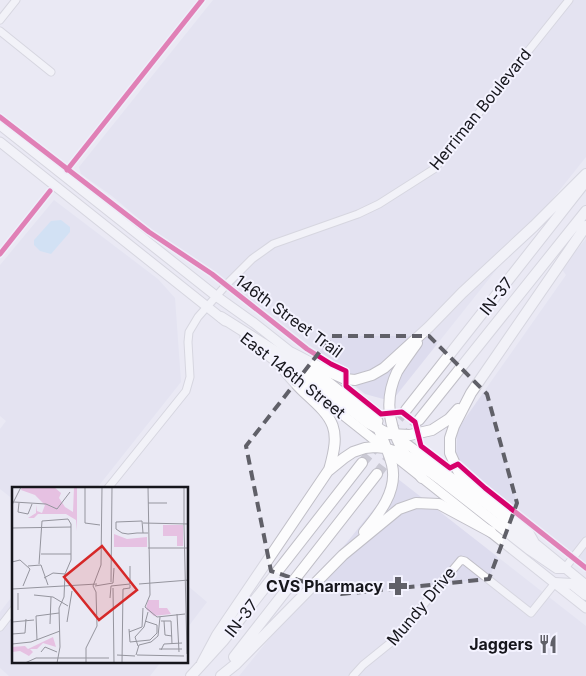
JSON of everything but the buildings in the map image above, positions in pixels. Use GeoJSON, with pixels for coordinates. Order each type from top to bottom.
{"type":"FeatureCollection","features":[{"type":"Feature","properties":{"kind":"highway"},"geometry":{"type":"LineString","coordinates":[[292,353],[345,379],[355,380],[372,375],[384,368],[586,174]]}},
{"type":"Feature","properties":{"kind":"highway","name":"IN-37"},"geometry":{"type":"LineString","coordinates":[[406,410],[586,181]]}},
{"type":"Feature","properties":{"kind":"highway","name":"IN-37"},"geometry":{"type":"LineString","coordinates":[[419,420],[586,211]]}},
{"type":"Feature","properties":{"kind":"highway"},"geometry":{"type":"LineString","coordinates":[[221,318],[281,355],[368,423],[395,435],[415,435],[440,426],[449,419],[471,393],[586,226]]}},
{"type":"Feature","properties":{"kind":"highway"},"geometry":{"type":"LineString","coordinates":[[422,478],[405,454],[395,435],[390,413],[392,386],[403,363],[429,326]]}},
{"type":"Feature","properties":{"kind":"highway"},"geometry":{"type":"LineString","coordinates":[[202,663],[217,635],[328,471],[335,448],[335,439],[330,419],[320,406],[302,391],[278,362]]}},
{"type":"Feature","properties":{"kind":"highway"},"geometry":{"type":"LineString","coordinates":[[471,393],[450,438],[450,453],[453,462],[459,473],[473,486],[525,528],[533,541]]}},
{"type":"Feature","properties":{"kind":"highway"},"geometry":{"type":"LineString","coordinates":[[220,676],[236,664],[343,555],[381,512],[386,502],[393,476],[392,464],[374,417]]}},
{"type":"Feature","properties":{"kind":"highway"},"geometry":{"type":"LineString","coordinates":[[328,471],[353,452],[365,448],[385,448],[405,454],[529,549],[557,568],[565,568]]}},
{"type":"Feature","properties":{"kind":"highway","name":"IN-37"},"geometry":{"type":"LineString","coordinates":[[191,676],[223,641],[362,463]]}},
{"type":"Feature","properties":{"kind":"highway","name":"IN-37"},"geometry":{"type":"LineString","coordinates":[[220,676],[377,474]]}},
{"type":"Feature","properties":{"kind":"highway"},"geometry":{"type":"LineString","coordinates":[[343,555],[399,509],[416,503],[432,502],[446,506],[492,532]]}},
{"type":"Feature","properties":{"kind":"highway"},"geometry":{"type":"LineString","coordinates":[[554,583],[572,584],[586,595]]}},
{"type":"Feature","properties":{"kind":"main road","name":"East 146th Street"},"geometry":{"type":"LineString","coordinates":[[0,125],[216,296],[533,541],[586,585]]}},
{"type":"Feature","properties":{"kind":"main road","name":"East 146th Street"},"geometry":{"type":"LineString","coordinates":[[0,142],[586,608]]}},
{"type":"Feature","properties":{"kind":"street"},"geometry":{"type":"LineString","coordinates":[[0,20],[16,0]]}},
{"type":"Feature","properties":{"kind":"street","name":"Herriman Boulevard"},"geometry":{"type":"LineString","coordinates":[[109,487],[186,391],[190,377],[189,332],[194,322],[216,296],[252,259],[273,244],[300,233],[342,221],[365,211],[434,169],[569,0]]}},
{"type":"Feature","properties":{"kind":"street"},"geometry":{"type":"LineString","coordinates":[[0,31],[51,72]]}},
{"type":"Feature","properties":{"kind":"street"},"geometry":{"type":"LineString","coordinates":[[565,568],[586,541]]}},
{"type":"Feature","properties":{"kind":"street","name":"Mundy Drive"},"geometry":{"type":"LineString","coordinates":[[353,676],[363,665],[394,640],[460,560],[465,561],[531,614],[554,583]]}},
{"type":"Feature","properties":{"kind":"street"},"geometry":{"type":"LineString","coordinates":[[0,627],[12,612]]}},
{"type":"Feature","properties":{"kind":"highlighted area"},"geometry":{"type":"Polygon","coordinates":[[[332,336],[429,336],[487,394],[517,503],[489,579],[341,594],[271,571],[246,446],[332,336]]]}},
{"type":"Feature","properties":{"kind":"shaded area"},"geometry":{"type":"Polygon","coordinates":[[[213,0],[586,0],[586,157],[395,397],[387,400],[365,394],[205,265],[152,230],[112,196],[81,174],[79,167],[213,0]]]}},
{"type":"Feature","properties":{"kind":"shaded area"},"geometry":{"type":"Polygon","coordinates":[[[54,200],[158,279],[175,298],[181,382],[98,487],[12,487],[12,498],[0,489],[0,429],[6,421],[0,416],[0,265],[54,200]]]}},
{"type":"Feature","properties":{"kind":"shaded area"},"geometry":{"type":"Polygon","coordinates":[[[586,239],[586,573],[470,479],[458,467],[456,457],[457,432],[464,420],[566,275],[561,268],[586,239]]]}},
{"type":"Feature","properties":{"kind":"shaded area"},"geometry":{"type":"Polygon","coordinates":[[[398,479],[586,626],[586,676],[239,676],[398,479]]]}},
{"type":"Feature","properties":{"kind":"shaded area"},"geometry":{"type":"Polygon","coordinates":[[[189,587],[207,602],[189,626],[189,587]]]}},
{"type":"Feature","properties":{"kind":"shaded area"},"geometry":{"type":"Polygon","coordinates":[[[12,597],[12,664],[159,664],[150,676],[9,676],[0,668],[0,612],[12,597]]]}},
{"type":"Feature","properties":{"kind":"water"},"geometry":{"type":"Polygon","coordinates":[[[61,220],[70,227],[70,232],[51,254],[40,251],[34,245],[34,240],[51,221],[61,220]]]}},
{"type":"Feature","properties":{"kind":"tunnel"},"geometry":{"type":"LineString","coordinates":[[389,430],[406,410]]}},
{"type":"Feature","properties":{"kind":"tunnel"},"geometry":{"type":"LineString","coordinates":[[404,439],[419,420]]}},
{"type":"Feature","properties":{"kind":"tunnel"},"geometry":{"type":"LineString","coordinates":[[362,463],[378,444]]}},
{"type":"Feature","properties":{"kind":"tunnel"},"geometry":{"type":"LineString","coordinates":[[377,474],[393,453]]}},
{"type":"Feature","properties":{"kind":"cycle path"},"geometry":{"type":"LineString","coordinates":[[67,170],[202,0]]}},
{"type":"Feature","properties":{"kind":"cycle path","name":"146th Street Trail"},"geometry":{"type":"LineString","coordinates":[[0,117],[149,232],[212,274],[307,349],[346,371],[346,386],[381,414],[402,412],[415,422],[421,446],[450,468],[458,464],[485,488],[586,568]]}},
{"type":"Feature","properties":{"kind":"cycle path"},"geometry":{"type":"LineString","coordinates":[[0,254],[50,191]]}},
{"type":"Feature","properties":{"kind":"place","name":"CVS Pharmacy"},"geometry":{"type":"Point","coordinates":[398,586]}},
{"type":"Feature","properties":{"kind":"place","name":"Jaggers"},"geometry":{"type":"Point","coordinates":[548,644]}}]}
